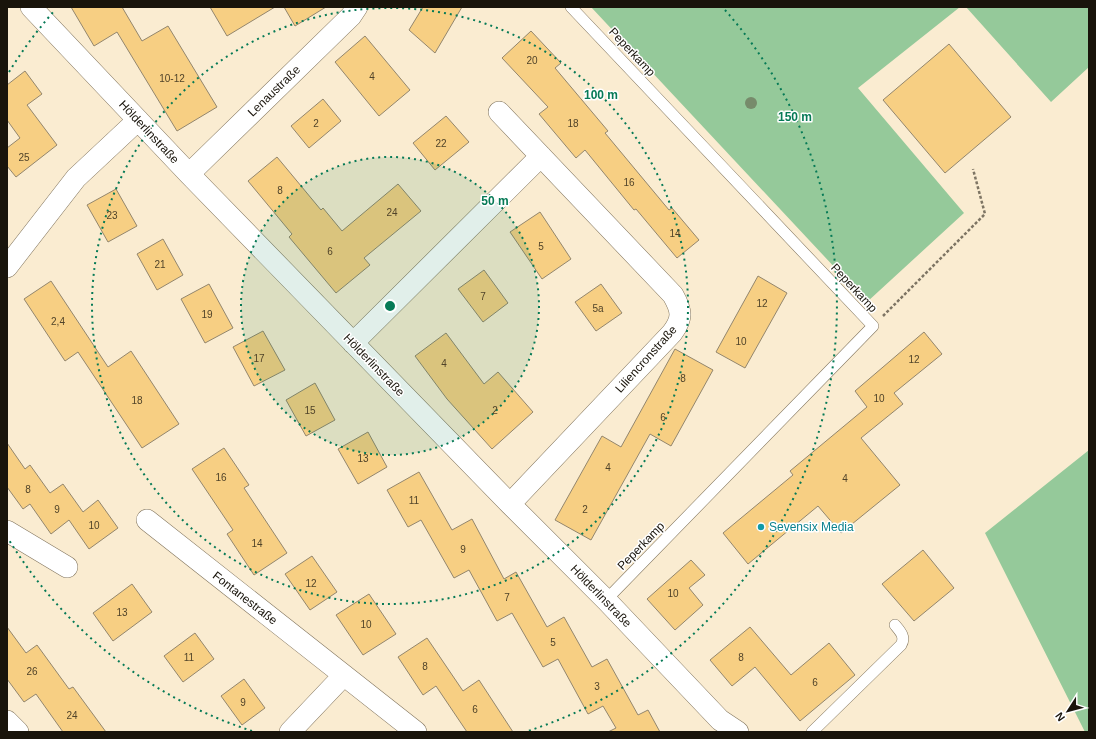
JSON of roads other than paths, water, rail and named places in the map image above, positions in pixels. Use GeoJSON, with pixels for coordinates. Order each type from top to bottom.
{"type":"FeatureCollection","features":[{"type":"Feature","properties":{"kind":"street","name":"Hölderlinstraße"},"geometry":{"type":"LineString","coordinates":[[31,7],[189,174],[510,504],[606,600],[717,726],[738,732]]}},
{"type":"Feature","properties":{"kind":"street","name":"Lenaustraße"},"geometry":{"type":"LineString","coordinates":[[189,174],[351,16],[357,7]]}},
{"type":"Feature","properties":{"kind":"street","name":"Liliencronstraße"},"geometry":{"type":"LineString","coordinates":[[499,112],[673,295],[678,303],[681,318],[672,333],[510,504]]}},
{"type":"Feature","properties":{"kind":"street"},"geometry":{"type":"LineString","coordinates":[[7,267],[76,178],[138,120]]}},
{"type":"Feature","properties":{"kind":"street"},"geometry":{"type":"LineString","coordinates":[[353,343],[541,156]]}},
{"type":"Feature","properties":{"kind":"street","name":"Fontanestraße"},"geometry":{"type":"LineString","coordinates":[[147,520],[416,732]]}},
{"type":"Feature","properties":{"kind":"street"},"geometry":{"type":"LineString","coordinates":[[7,531],[67,567]]}},
{"type":"Feature","properties":{"kind":"street"},"geometry":{"type":"LineString","coordinates":[[290,732],[344,675]]}},
{"type":"Feature","properties":{"kind":"street"},"geometry":{"type":"LineString","coordinates":[[7,721],[18,732]]}},
{"type":"Feature","properties":{"kind":"lane","name":"Peperkamp"},"geometry":{"type":"LineString","coordinates":[[571,7],[873,326],[606,600]]}},
{"type":"Feature","properties":{"kind":"lane"},"geometry":{"type":"LineString","coordinates":[[812,732],[901,645],[903,637],[895,625]]}},
{"type":"Feature","properties":{"kind":"place","name":"Sevensix Media"},"geometry":{"type":"Point","coordinates":[761,527]}}]}
